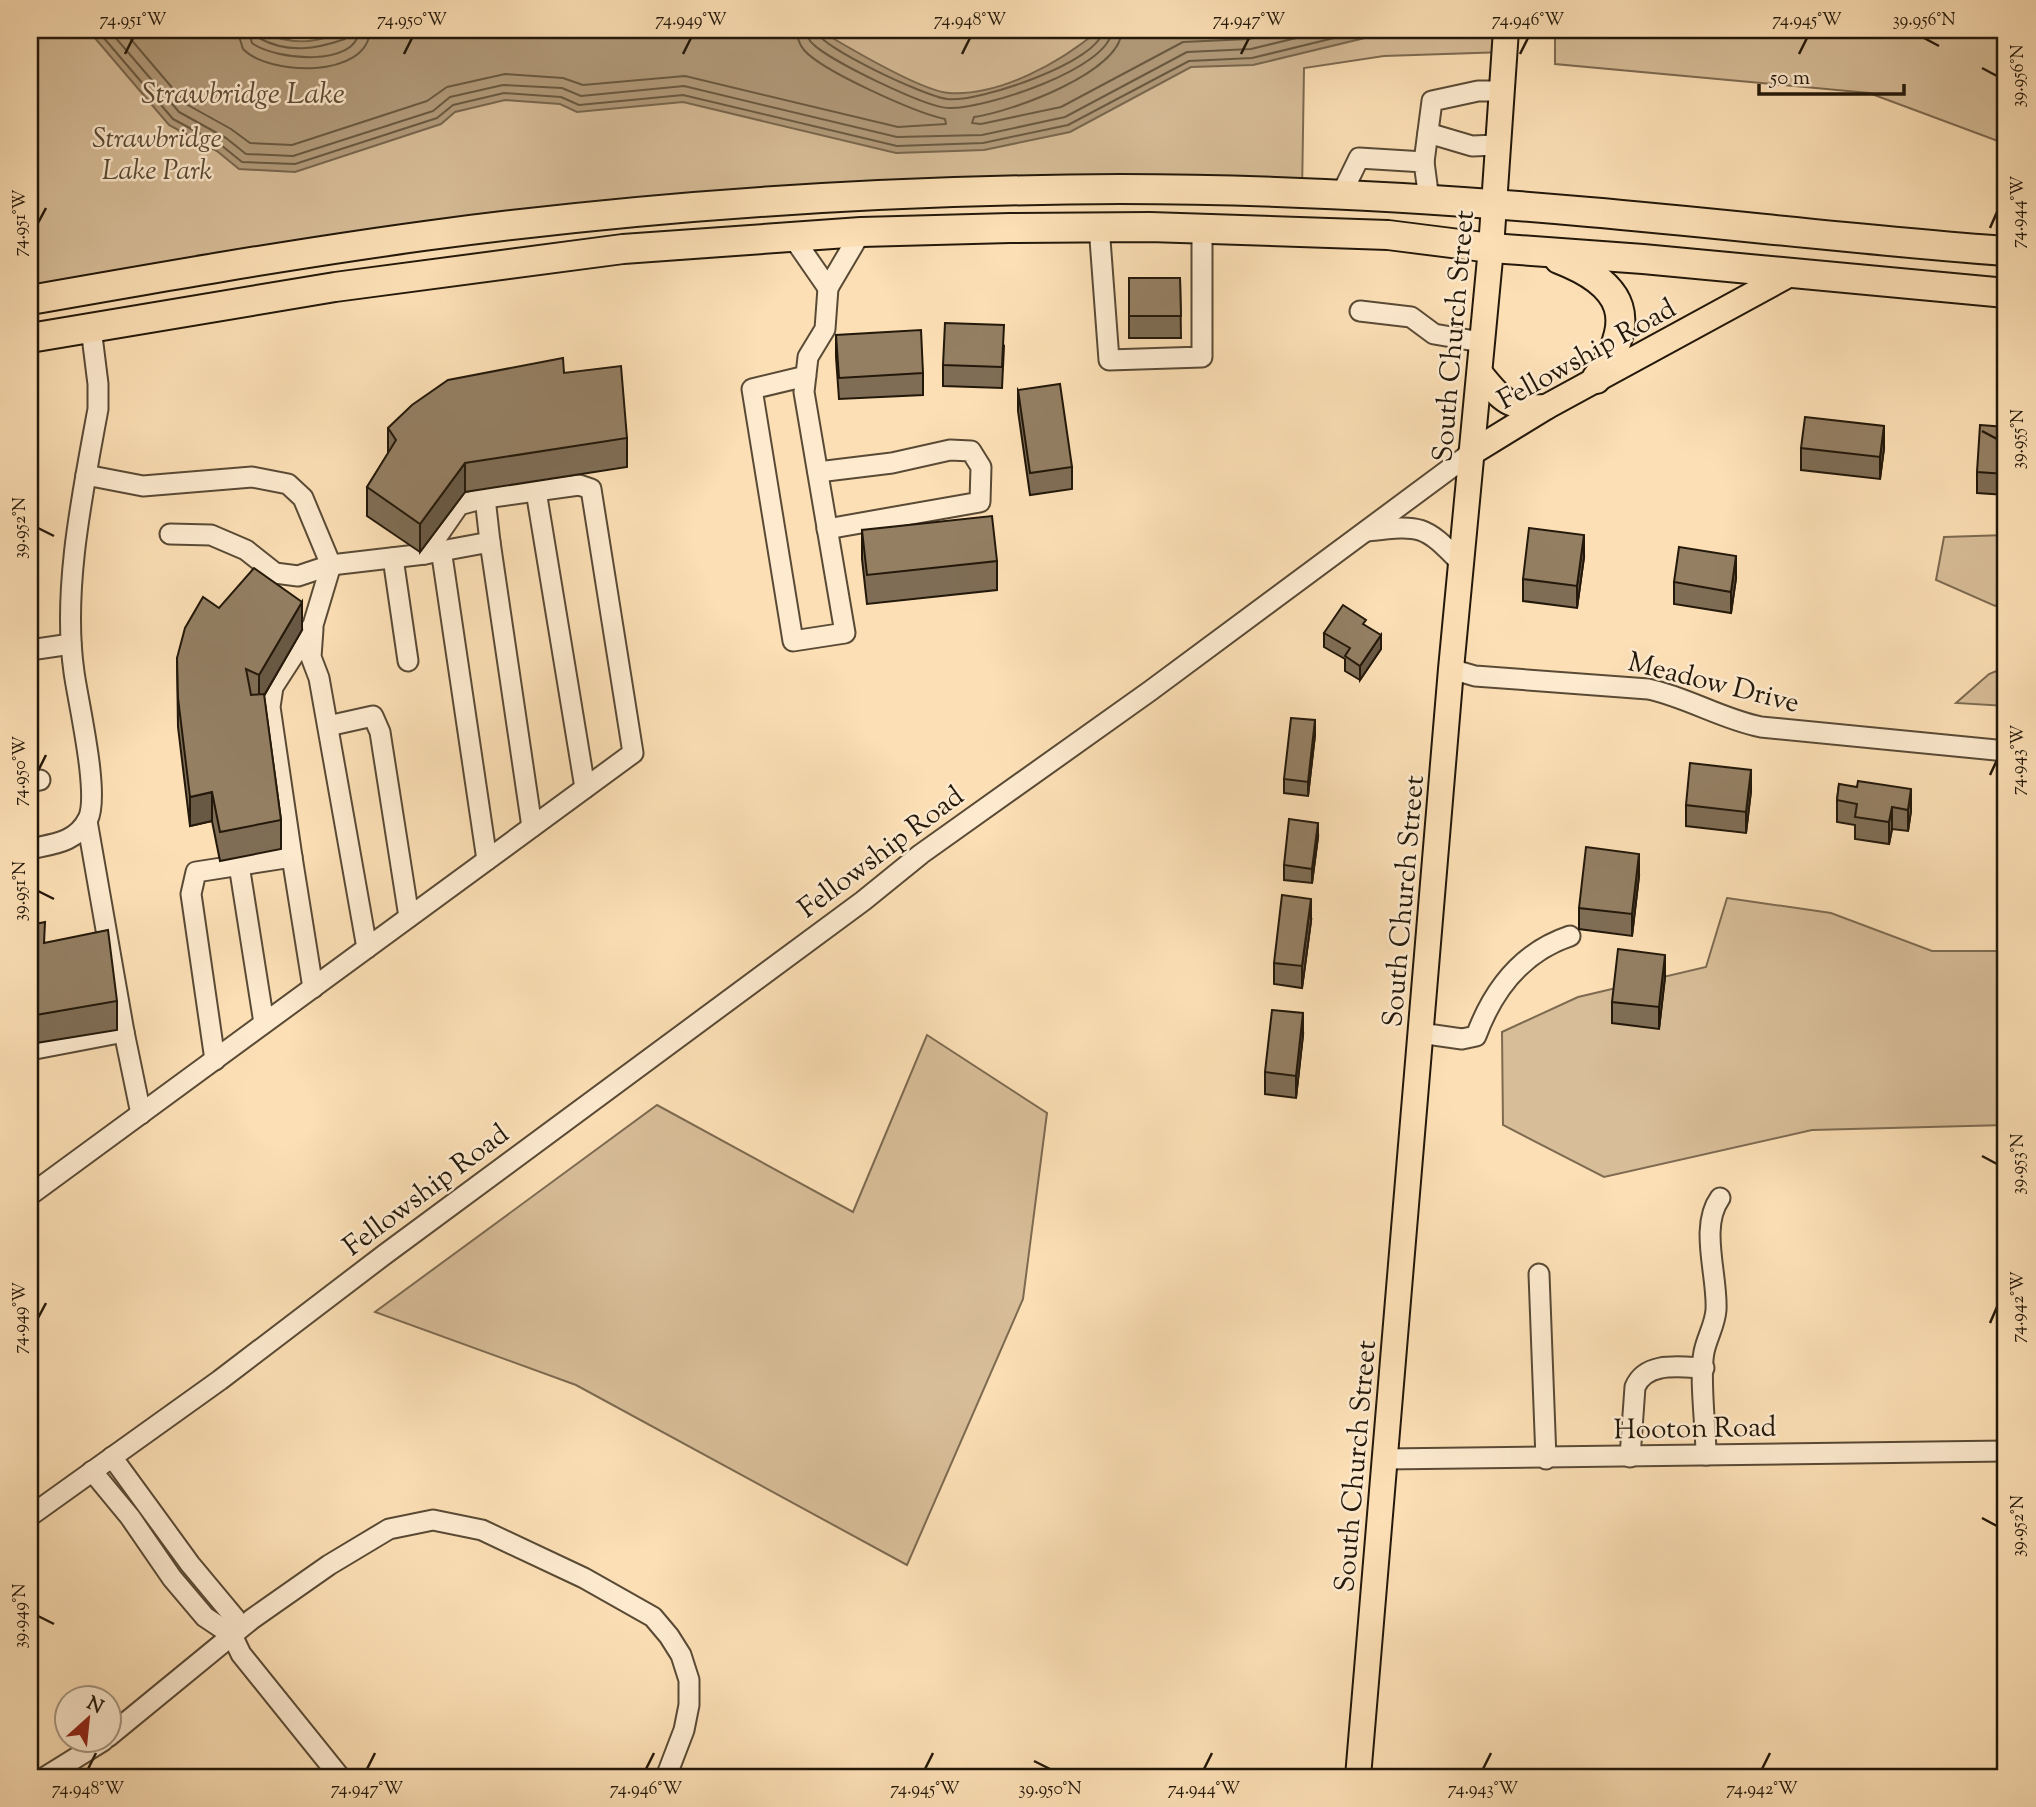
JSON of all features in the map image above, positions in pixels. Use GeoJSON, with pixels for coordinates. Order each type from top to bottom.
{"type":"FeatureCollection","features":[{"type":"Feature","properties":{"kind":"highway"},"geometry":{"type":"LineString","coordinates":[[30,300],[414,237],[715,205],[925,192],[1076,190],[1341,195],[1494,204],[1880,242],[2006,251]]}},
{"type":"Feature","properties":{"kind":"highway"},"geometry":{"type":"LineString","coordinates":[[30,338],[405,276],[623,249],[861,232],[1099,226],[1388,234],[1491,248],[2006,293]]}},
{"type":"Feature","properties":{"kind":"highway"},"geometry":{"type":"LineString","coordinates":[[1792,273],[1826,257],[1880,242]]}},
{"type":"Feature","properties":{"kind":"highway"},"geometry":{"type":"LineString","coordinates":[[1540,252],[1580,267],[1602,281],[1617,303],[1621,330],[1615,353],[1596,379]]}},
{"type":"Feature","properties":{"kind":"main road","name":"South Church Street"},"geometry":{"type":"LineString","coordinates":[[1358,1777],[1451,669],[1491,248],[1506,30]]}},
{"type":"Feature","properties":{"kind":"main road","name":"Fellowship Road"},"geometry":{"type":"LineString","coordinates":[[1471,453],[1546,407],[1792,273]]}},
{"type":"Feature","properties":{"kind":"main road"},"geometry":{"type":"LineString","coordinates":[[1480,373],[1499,397],[1518,408],[1546,407]]}},
{"type":"Feature","properties":{"kind":"street"},"geometry":{"type":"LineString","coordinates":[[1429,200],[1424,162],[1432,101],[1478,91],[1500,92]]}},
{"type":"Feature","properties":{"kind":"street"},"geometry":{"type":"LineString","coordinates":[[1427,133],[1472,146],[1497,145]]}},
{"type":"Feature","properties":{"kind":"street"},"geometry":{"type":"LineString","coordinates":[[1341,195],[1359,158],[1424,162]]}},
{"type":"Feature","properties":{"kind":"street"},"geometry":{"type":"LineString","coordinates":[[1099,226],[1110,360],[1202,357],[1202,228]]}},
{"type":"Feature","properties":{"kind":"street"},"geometry":{"type":"LineString","coordinates":[[806,376],[751,389],[793,641],[845,633],[804,392],[806,376],[807,357],[825,329],[828,288],[861,232]]}},
{"type":"Feature","properties":{"kind":"street"},"geometry":{"type":"LineString","coordinates":[[792,236],[828,288]]}},
{"type":"Feature","properties":{"kind":"street"},"geometry":{"type":"LineString","coordinates":[[1360,311],[1411,317],[1434,334],[1481,342]]}},
{"type":"Feature","properties":{"kind":"street"},"geometry":{"type":"LineString","coordinates":[[91,328],[98,398],[72,578],[71,644],[88,761],[90,811],[87,821],[141,1114]]}},
{"type":"Feature","properties":{"kind":"street"},"geometry":{"type":"LineString","coordinates":[[818,472],[892,463],[950,450],[971,451],[981,467],[980,502],[889,521],[827,529]]}},
{"type":"Feature","properties":{"kind":"street","name":"Fellowship Road"},"geometry":{"type":"LineString","coordinates":[[30,1516],[220,1380],[384,1255],[863,901],[921,854],[1150,691],[1471,453]]}},
{"type":"Feature","properties":{"kind":"street"},"geometry":{"type":"LineString","coordinates":[[86,475],[143,486],[252,477],[288,484],[303,498],[331,565],[313,625],[311,657],[319,678],[367,948]]}},
{"type":"Feature","properties":{"kind":"street"},"geometry":{"type":"LineString","coordinates":[[30,1195],[633,753],[591,489],[579,485],[485,498],[459,505],[433,551],[487,860]]}},
{"type":"Feature","properties":{"kind":"street"},"geometry":{"type":"LineString","coordinates":[[536,491],[585,788]]}},
{"type":"Feature","properties":{"kind":"street"},"geometry":{"type":"LineString","coordinates":[[485,498],[532,827]]}},
{"type":"Feature","properties":{"kind":"street"},"geometry":{"type":"LineString","coordinates":[[1362,532],[1408,526],[1424,530],[1438,539],[1461,563]]}},
{"type":"Feature","properties":{"kind":"street"},"geometry":{"type":"LineString","coordinates":[[170,534],[211,535],[246,550],[275,573],[298,576],[331,565],[490,542]]}},
{"type":"Feature","properties":{"kind":"street"},"geometry":{"type":"LineString","coordinates":[[393,558],[408,661]]}},
{"type":"Feature","properties":{"kind":"street"},"geometry":{"type":"LineString","coordinates":[[313,625],[273,687],[270,707],[313,988]]}},
{"type":"Feature","properties":{"kind":"street"},"geometry":{"type":"LineString","coordinates":[[30,650],[71,644]]}},
{"type":"Feature","properties":{"kind":"street","name":"Meadow Drive"},"geometry":{"type":"LineString","coordinates":[[1451,669],[1475,676],[1648,689],[1673,694],[1739,723],[1771,728],[2006,751]]}},
{"type":"Feature","properties":{"kind":"street"},"geometry":{"type":"LineString","coordinates":[[328,726],[373,716],[380,732],[409,917]]}},
{"type":"Feature","properties":{"kind":"street"},"geometry":{"type":"LineString","coordinates":[[30,849],[62,844],[87,821]]}},
{"type":"Feature","properties":{"kind":"street"},"geometry":{"type":"LineString","coordinates":[[215,1060],[191,894],[196,873],[292,857]]}},
{"type":"Feature","properties":{"kind":"street"},"geometry":{"type":"LineString","coordinates":[[239,865],[264,1023]]}},
{"type":"Feature","properties":{"kind":"street"},"geometry":{"type":"LineString","coordinates":[[1420,1033],[1462,1039],[1475,1036],[1485,1012],[1523,961],[1547,944],[1570,936]]}},
{"type":"Feature","properties":{"kind":"street"},"geometry":{"type":"LineString","coordinates":[[30,1050],[124,1032]]}},
{"type":"Feature","properties":{"kind":"street"},"geometry":{"type":"LineString","coordinates":[[1706,1455],[1704,1352],[1712,1332],[1716,1310],[1712,1209],[1720,1198]]}},
{"type":"Feature","properties":{"kind":"street"},"geometry":{"type":"LineString","coordinates":[[1539,1274],[1546,1458]]}},
{"type":"Feature","properties":{"kind":"street"},"geometry":{"type":"LineString","coordinates":[[1630,1457],[1635,1387],[1638,1379],[1651,1370],[1704,1368]]}},
{"type":"Feature","properties":{"kind":"street","name":"Hooton Road"},"geometry":{"type":"LineString","coordinates":[[1385,1459],[2006,1451]]}},
{"type":"Feature","properties":{"kind":"street"},"geometry":{"type":"LineString","coordinates":[[112,1457],[190,1564],[234,1618],[232,1635]]}},
{"type":"Feature","properties":{"kind":"street"},"geometry":{"type":"LineString","coordinates":[[92,1471],[205,1617],[232,1635],[241,1654],[340,1777]]}},
{"type":"Feature","properties":{"kind":"street"},"geometry":{"type":"LineString","coordinates":[[122,1725],[289,1592],[389,1529],[433,1520],[482,1530],[608,1590],[653,1617],[681,1655],[689,1680],[689,1705],[684,1730],[666,1777]]}},
{"type":"Feature","properties":{"kind":"street"},"geometry":{"type":"LineString","coordinates":[[46,1777],[81,1755]]}},
{"type":"Feature","properties":{"kind":"green space","name":"Strawbridge Lake Park"},"geometry":{"type":"Polygon","coordinates":[[[30,30],[1506,30],[1505,52],[1384,56],[1304,68],[1302,194],[785,200],[30,300],[30,30]]]}},
{"type":"Feature","properties":{"kind":"green space"},"geometry":{"type":"Polygon","coordinates":[[[1555,30],[2006,30],[2006,144],[1869,93],[1555,64],[1555,30]]]}},
{"type":"Feature","properties":{"kind":"green space"},"geometry":{"type":"Polygon","coordinates":[[[2006,535],[2006,600],[1995,606],[1936,580],[1944,537],[2006,535]]]}},
{"type":"Feature","properties":{"kind":"green space"},"geometry":{"type":"Polygon","coordinates":[[[2006,667],[2006,706],[1956,703],[1989,674],[2006,667]]]}},
{"type":"Feature","properties":{"kind":"green space"},"geometry":{"type":"Polygon","coordinates":[[[1727,898],[1831,913],[1932,951],[2006,951],[2006,1125],[1812,1130],[1604,1177],[1503,1125],[1502,1032],[1578,997],[1706,967],[1727,898]]]}},
{"type":"Feature","properties":{"kind":"green space"},"geometry":{"type":"Polygon","coordinates":[[[927,1035],[1047,1113],[1023,1299],[907,1565],[576,1385],[375,1312],[657,1105],[853,1212],[927,1035]]]}},
{"type":"Feature","properties":{"kind":"water","name":"Strawbridge Lake"},"geometry":{"type":"Polygon","coordinates":[[[88,30],[258,30],[283,39],[306,41],[353,30],[819,30],[903,76],[949,93],[989,89],[1029,75],[1067,54],[1099,30],[1398,30],[1253,65],[1191,67],[1070,132],[984,150],[896,153],[683,102],[577,112],[560,104],[505,100],[455,112],[441,124],[295,172],[239,169],[217,151],[169,125],[88,30]]]}},
{"type":"Feature","properties":{"kind":"building"},"geometry":{"type":"Polygon","coordinates":[[[1129,278],[1180,278],[1181,316],[1129,316],[1129,278]]]}},
{"type":"Feature","properties":{"kind":"building"},"geometry":{"type":"Polygon","coordinates":[[[945,323],[1004,325],[1002,367],[943,365],[945,323]]]}},
{"type":"Feature","properties":{"kind":"building"},"geometry":{"type":"Polygon","coordinates":[[[921,330],[923,373],[839,378],[836,335],[921,330]]]}},
{"type":"Feature","properties":{"kind":"building"},"geometry":{"type":"Polygon","coordinates":[[[563,358],[564,373],[621,366],[627,438],[465,463],[420,524],[367,487],[396,440],[388,428],[412,405],[448,380],[563,358]]]}},
{"type":"Feature","properties":{"kind":"building"},"geometry":{"type":"Polygon","coordinates":[[[1060,384],[1072,467],[1030,473],[1018,390],[1060,384]]]}},
{"type":"Feature","properties":{"kind":"building"},"geometry":{"type":"Polygon","coordinates":[[[1805,417],[1884,426],[1880,457],[1801,448],[1805,417]]]}},
{"type":"Feature","properties":{"kind":"building"},"geometry":{"type":"Polygon","coordinates":[[[1980,425],[2006,427],[2006,474],[1977,472],[1980,425]]]}},
{"type":"Feature","properties":{"kind":"building"},"geometry":{"type":"Polygon","coordinates":[[[992,516],[997,561],[867,575],[862,530],[992,516]]]}},
{"type":"Feature","properties":{"kind":"building"},"geometry":{"type":"Polygon","coordinates":[[[1529,528],[1584,535],[1577,586],[1523,579],[1529,528]]]}},
{"type":"Feature","properties":{"kind":"building"},"geometry":{"type":"Polygon","coordinates":[[[1679,547],[1736,556],[1731,592],[1674,582],[1679,547]]]}},
{"type":"Feature","properties":{"kind":"building"},"geometry":{"type":"Polygon","coordinates":[[[254,568],[302,602],[259,675],[246,669],[251,695],[264,694],[281,820],[220,832],[212,792],[190,797],[178,698],[177,658],[185,628],[203,597],[219,608],[254,568]]]}},
{"type":"Feature","properties":{"kind":"building"},"geometry":{"type":"Polygon","coordinates":[[[1343,605],[1366,620],[1363,624],[1381,635],[1360,666],[1345,656],[1350,648],[1324,633],[1343,605]]]}},
{"type":"Feature","properties":{"kind":"building"},"geometry":{"type":"Polygon","coordinates":[[[1291,718],[1315,720],[1308,782],[1284,779],[1291,718]]]}},
{"type":"Feature","properties":{"kind":"building"},"geometry":{"type":"Polygon","coordinates":[[[1690,763],[1751,770],[1746,812],[1686,805],[1690,763]]]}},
{"type":"Feature","properties":{"kind":"building"},"geometry":{"type":"Polygon","coordinates":[[[1858,781],[1911,789],[1908,810],[1892,807],[1889,822],[1855,817],[1857,804],[1837,800],[1839,784],[1857,787],[1858,781]]]}},
{"type":"Feature","properties":{"kind":"building"},"geometry":{"type":"Polygon","coordinates":[[[1289,819],[1318,823],[1312,869],[1284,865],[1289,819]]]}},
{"type":"Feature","properties":{"kind":"building"},"geometry":{"type":"Polygon","coordinates":[[[1586,847],[1639,854],[1632,914],[1579,908],[1586,847]]]}},
{"type":"Feature","properties":{"kind":"building"},"geometry":{"type":"Polygon","coordinates":[[[1282,895],[1311,899],[1302,966],[1274,963],[1282,895]]]}},
{"type":"Feature","properties":{"kind":"building"},"geometry":{"type":"Polygon","coordinates":[[[45,922],[44,943],[108,930],[117,1001],[30,1016],[30,925],[45,922]]]}},
{"type":"Feature","properties":{"kind":"building"},"geometry":{"type":"Polygon","coordinates":[[[1618,949],[1665,955],[1659,1007],[1612,1002],[1618,949]]]}},
{"type":"Feature","properties":{"kind":"building"},"geometry":{"type":"Polygon","coordinates":[[[1272,1010],[1303,1013],[1296,1076],[1265,1072],[1272,1010]]]}}]}
